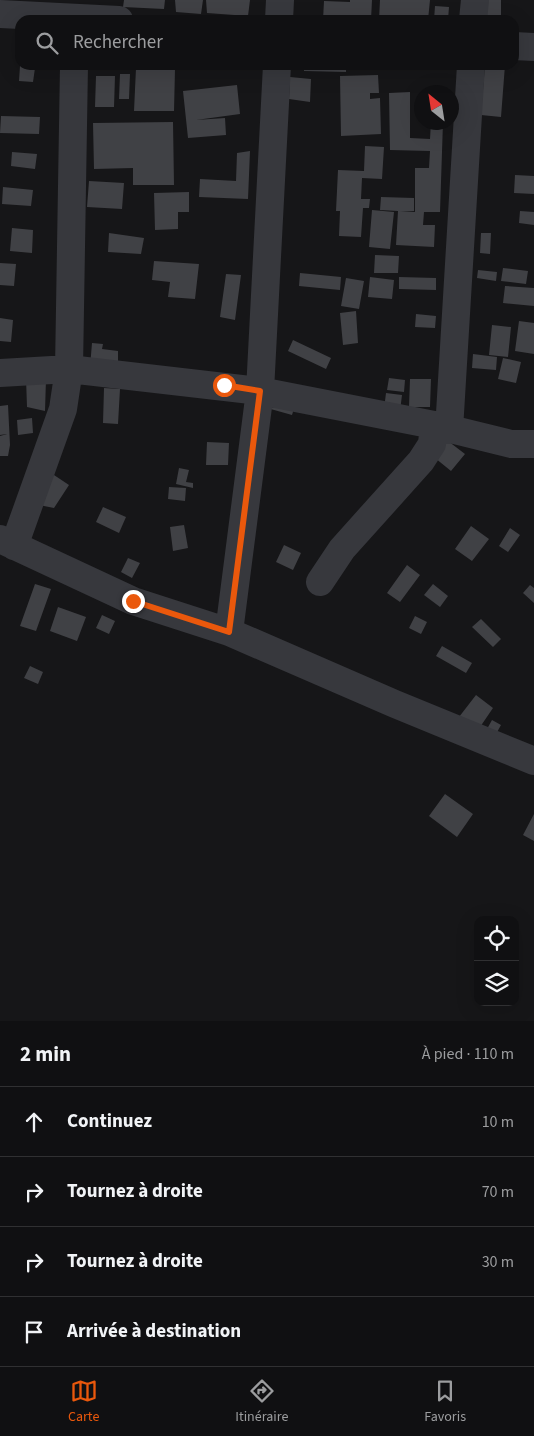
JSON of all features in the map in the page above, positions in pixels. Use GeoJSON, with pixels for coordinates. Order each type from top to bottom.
{"type":"FeatureCollection","features":[{"type":"Feature","properties":{"kind":"street"},"geometry":{"type":"LineString","coordinates":[[279,15],[280,0]]}},
{"type":"Feature","properties":{"kind":"street"},"geometry":{"type":"LineString","coordinates":[[473,15],[474,0]]}},
{"type":"Feature","properties":{"kind":"street"},"geometry":{"type":"LineString","coordinates":[[0,14],[76,12],[92,15]]}},
{"type":"Feature","properties":{"kind":"street"},"geometry":{"type":"LineString","coordinates":[[519,46],[534,47]]}},
{"type":"Feature","properties":{"kind":"street"},"geometry":{"type":"LineString","coordinates":[[74,70],[69,369],[63,409],[7,543],[133,601],[229,632],[395,704],[534,761]]}},
{"type":"Feature","properties":{"kind":"street"},"geometry":{"type":"LineString","coordinates":[[229,632],[260,391],[276,70]]}},
{"type":"Feature","properties":{"kind":"street"},"geometry":{"type":"LineString","coordinates":[[320,582],[342,549],[421,461],[441,427],[471,70]]}},
{"type":"Feature","properties":{"kind":"street"},"geometry":{"type":"LineString","coordinates":[[0,373],[69,369],[260,391],[441,427],[511,444],[534,444]]}},
{"type":"Feature","properties":{"kind":"building"},"geometry":{"type":"Polygon","coordinates":[[[124,0],[165,0],[164,9],[123,7],[124,0]]]}},
{"type":"Feature","properties":{"kind":"building"},"geometry":{"type":"Polygon","coordinates":[[[175,0],[203,0],[201,14],[176,12],[175,0]]]}},
{"type":"Feature","properties":{"kind":"building"},"geometry":{"type":"Polygon","coordinates":[[[206,0],[250,0],[248,15],[207,13],[206,0]]]}},
{"type":"Feature","properties":{"kind":"building"},"geometry":{"type":"Polygon","coordinates":[[[350,0],[372,0],[371,15],[323,15],[324,1],[350,2],[350,0]]]}},
{"type":"Feature","properties":{"kind":"building"},"geometry":{"type":"Polygon","coordinates":[[[380,0],[430,0],[428,15],[379,15],[380,0]]]}},
{"type":"Feature","properties":{"kind":"building"},"geometry":{"type":"Polygon","coordinates":[[[487,0],[501,0],[501,15],[487,15],[487,0]]]}},
{"type":"Feature","properties":{"kind":"building"},"geometry":{"type":"Polygon","coordinates":[[[435,6],[449,7],[448,15],[434,15],[435,6]]]}},
{"type":"Feature","properties":{"kind":"building"},"geometry":{"type":"Polygon","coordinates":[[[20,70],[35,70],[33,82],[19,81],[20,70]]]}},
{"type":"Feature","properties":{"kind":"building"},"geometry":{"type":"Polygon","coordinates":[[[136,70],[175,70],[174,111],[134,111],[136,70]]]}},
{"type":"Feature","properties":{"kind":"building"},"geometry":{"type":"Polygon","coordinates":[[[346,70],[346,72],[304,71],[346,70]]]}},
{"type":"Feature","properties":{"kind":"building"},"geometry":{"type":"Polygon","coordinates":[[[485,70],[505,70],[501,117],[481,115],[485,70]]]}},
{"type":"Feature","properties":{"kind":"building"},"geometry":{"type":"Polygon","coordinates":[[[120,74],[130,74],[129,99],[119,99],[120,74]]]}},
{"type":"Feature","properties":{"kind":"building"},"geometry":{"type":"Polygon","coordinates":[[[378,75],[379,93],[370,93],[370,99],[380,98],[381,134],[341,136],[340,76],[378,75]]]}},
{"type":"Feature","properties":{"kind":"building"},"geometry":{"type":"Polygon","coordinates":[[[96,76],[115,76],[114,107],[95,107],[96,76]]]}},
{"type":"Feature","properties":{"kind":"building"},"geometry":{"type":"Polygon","coordinates":[[[290,77],[311,79],[310,102],[289,99],[290,77]]]}},
{"type":"Feature","properties":{"kind":"building"},"geometry":{"type":"Polygon","coordinates":[[[237,85],[240,114],[196,120],[225,118],[226,135],[188,138],[183,91],[237,85]]]}},
{"type":"Feature","properties":{"kind":"building"},"geometry":{"type":"Polygon","coordinates":[[[410,92],[410,138],[430,139],[431,130],[443,130],[440,212],[424,212],[423,225],[435,225],[434,247],[396,245],[398,211],[380,210],[381,197],[414,198],[414,211],[400,211],[415,212],[415,168],[429,168],[430,151],[390,150],[389,93],[410,92]]]}},
{"type":"Feature","properties":{"kind":"building"},"geometry":{"type":"Polygon","coordinates":[[[1,116],[40,117],[39,134],[0,133],[1,116]]]}},
{"type":"Feature","properties":{"kind":"building"},"geometry":{"type":"Polygon","coordinates":[[[173,122],[174,185],[133,185],[133,168],[94,169],[93,123],[173,122]]]}},
{"type":"Feature","properties":{"kind":"building"},"geometry":{"type":"Polygon","coordinates":[[[365,146],[384,147],[382,179],[362,178],[361,199],[370,199],[369,208],[363,208],[361,237],[339,236],[340,211],[336,211],[338,170],[364,171],[365,146]]]}},
{"type":"Feature","properties":{"kind":"building"},"geometry":{"type":"Polygon","coordinates":[[[250,151],[248,199],[199,197],[200,179],[236,181],[237,153],[250,151]]]}},
{"type":"Feature","properties":{"kind":"building"},"geometry":{"type":"Polygon","coordinates":[[[12,152],[37,154],[35,169],[11,166],[12,152]]]}},
{"type":"Feature","properties":{"kind":"building"},"geometry":{"type":"Polygon","coordinates":[[[515,175],[534,176],[534,194],[514,193],[515,175]]]}},
{"type":"Feature","properties":{"kind":"building"},"geometry":{"type":"Polygon","coordinates":[[[89,181],[124,183],[122,209],[87,207],[89,181]]]}},
{"type":"Feature","properties":{"kind":"building"},"geometry":{"type":"Polygon","coordinates":[[[3,187],[33,190],[31,206],[2,204],[3,187]]]}},
{"type":"Feature","properties":{"kind":"building"},"geometry":{"type":"Polygon","coordinates":[[[189,192],[189,212],[178,212],[178,229],[155,230],[154,193],[189,192]]]}},
{"type":"Feature","properties":{"kind":"building"},"geometry":{"type":"Polygon","coordinates":[[[372,210],[394,212],[390,249],[369,247],[372,210]]]}},
{"type":"Feature","properties":{"kind":"building"},"geometry":{"type":"Polygon","coordinates":[[[520,211],[534,212],[534,225],[519,223],[520,211]]]}},
{"type":"Feature","properties":{"kind":"building"},"geometry":{"type":"Polygon","coordinates":[[[12,228],[33,230],[32,253],[10,251],[12,228]]]}},
{"type":"Feature","properties":{"kind":"building"},"geometry":{"type":"Polygon","coordinates":[[[109,233],[144,238],[141,254],[108,252],[109,233]]]}},
{"type":"Feature","properties":{"kind":"building"},"geometry":{"type":"Polygon","coordinates":[[[481,233],[491,233],[490,254],[480,253],[481,233]]]}},
{"type":"Feature","properties":{"kind":"building"},"geometry":{"type":"Polygon","coordinates":[[[375,255],[399,256],[398,273],[374,273],[375,255]]]}},
{"type":"Feature","properties":{"kind":"building"},"geometry":{"type":"Polygon","coordinates":[[[154,261],[199,264],[195,299],[168,297],[170,282],[152,280],[154,261]]]}},
{"type":"Feature","properties":{"kind":"building"},"geometry":{"type":"Polygon","coordinates":[[[0,263],[16,264],[14,286],[0,285],[0,263]]]}},
{"type":"Feature","properties":{"kind":"building"},"geometry":{"type":"Polygon","coordinates":[[[503,268],[528,271],[526,284],[501,281],[503,268]]]}},
{"type":"Feature","properties":{"kind":"building"},"geometry":{"type":"Polygon","coordinates":[[[478,270],[497,272],[496,281],[477,278],[478,270]]]}},
{"type":"Feature","properties":{"kind":"building"},"geometry":{"type":"Polygon","coordinates":[[[300,273],[341,277],[340,290],[299,286],[300,273]]]}},
{"type":"Feature","properties":{"kind":"building"},"geometry":{"type":"Polygon","coordinates":[[[226,274],[241,275],[235,320],[220,317],[226,274]]]}},
{"type":"Feature","properties":{"kind":"building"},"geometry":{"type":"Polygon","coordinates":[[[370,277],[394,280],[392,299],[368,297],[370,277]]]}},
{"type":"Feature","properties":{"kind":"building"},"geometry":{"type":"Polygon","coordinates":[[[399,277],[436,278],[436,290],[399,289],[399,277]]]}},
{"type":"Feature","properties":{"kind":"building"},"geometry":{"type":"Polygon","coordinates":[[[346,278],[364,281],[359,309],[341,306],[346,278]]]}},
{"type":"Feature","properties":{"kind":"building"},"geometry":{"type":"Polygon","coordinates":[[[505,286],[534,288],[534,306],[503,303],[505,286]]]}},
{"type":"Feature","properties":{"kind":"building"},"geometry":{"type":"Polygon","coordinates":[[[356,311],[358,343],[343,345],[340,313],[356,311]]]}},
{"type":"Feature","properties":{"kind":"building"},"geometry":{"type":"Polygon","coordinates":[[[416,314],[436,316],[435,328],[415,327],[416,314]]]}},
{"type":"Feature","properties":{"kind":"building"},"geometry":{"type":"Polygon","coordinates":[[[0,318],[13,320],[11,342],[0,341],[0,318]]]}},
{"type":"Feature","properties":{"kind":"building"},"geometry":{"type":"Polygon","coordinates":[[[519,321],[534,323],[534,354],[515,351],[519,321]]]}},
{"type":"Feature","properties":{"kind":"building"},"geometry":{"type":"Polygon","coordinates":[[[492,325],[511,327],[508,357],[489,355],[492,325]]]}},
{"type":"Feature","properties":{"kind":"building"},"geometry":{"type":"Polygon","coordinates":[[[293,340],[331,358],[326,369],[288,351],[293,340]]]}},
{"type":"Feature","properties":{"kind":"building"},"geometry":{"type":"Polygon","coordinates":[[[92,343],[103,344],[102,349],[118,351],[118,370],[90,367],[92,343]]]}},
{"type":"Feature","properties":{"kind":"building"},"geometry":{"type":"Polygon","coordinates":[[[473,354],[497,357],[496,370],[472,368],[473,354]]]}},
{"type":"Feature","properties":{"kind":"building"},"geometry":{"type":"Polygon","coordinates":[[[503,358],[521,362],[516,383],[498,379],[503,358]]]}},
{"type":"Feature","properties":{"kind":"building"},"geometry":{"type":"Polygon","coordinates":[[[26,378],[46,379],[45,411],[27,407],[26,378]]]}},
{"type":"Feature","properties":{"kind":"building"},"geometry":{"type":"Polygon","coordinates":[[[389,378],[405,380],[404,392],[387,390],[389,378]]]}},
{"type":"Feature","properties":{"kind":"building"},"geometry":{"type":"Polygon","coordinates":[[[410,379],[431,379],[430,407],[409,407],[410,379]]]}},
{"type":"Feature","properties":{"kind":"building"},"geometry":{"type":"Polygon","coordinates":[[[104,388],[120,389],[118,424],[103,423],[104,388]]]}},
{"type":"Feature","properties":{"kind":"building"},"geometry":{"type":"Polygon","coordinates":[[[386,393],[402,395],[400,411],[384,409],[386,393]]]}},
{"type":"Feature","properties":{"kind":"building"},"geometry":{"type":"Polygon","coordinates":[[[8,405],[10,445],[8,456],[0,456],[0,436],[7,434],[0,435],[0,406],[8,405]]]}},
{"type":"Feature","properties":{"kind":"building"},"geometry":{"type":"Polygon","coordinates":[[[295,405],[292,415],[267,408],[295,405]]]}},
{"type":"Feature","properties":{"kind":"building"},"geometry":{"type":"Polygon","coordinates":[[[32,418],[33,433],[18,435],[17,420],[32,418]]]}},
{"type":"Feature","properties":{"kind":"building"},"geometry":{"type":"Polygon","coordinates":[[[448,441],[465,454],[451,471],[435,458],[448,441]]]}},
{"type":"Feature","properties":{"kind":"building"},"geometry":{"type":"Polygon","coordinates":[[[207,442],[229,443],[228,465],[206,465],[207,442]]]}},
{"type":"Feature","properties":{"kind":"building"},"geometry":{"type":"Polygon","coordinates":[[[179,468],[189,470],[186,482],[193,483],[193,488],[176,484],[179,468]]]}},
{"type":"Feature","properties":{"kind":"building"},"geometry":{"type":"Polygon","coordinates":[[[51,473],[69,485],[54,508],[39,505],[51,473]]]}},
{"type":"Feature","properties":{"kind":"building"},"geometry":{"type":"Polygon","coordinates":[[[169,487],[186,488],[185,501],[168,499],[169,487]]]}},
{"type":"Feature","properties":{"kind":"building"},"geometry":{"type":"Polygon","coordinates":[[[103,507],[126,517],[119,533],[96,522],[103,507]]]}},
{"type":"Feature","properties":{"kind":"building"},"geometry":{"type":"Polygon","coordinates":[[[184,525],[188,548],[173,551],[170,527],[184,525]]]}},
{"type":"Feature","properties":{"kind":"building"},"geometry":{"type":"Polygon","coordinates":[[[471,526],[489,539],[472,561],[455,549],[471,526]]]}},
{"type":"Feature","properties":{"kind":"building"},"geometry":{"type":"Polygon","coordinates":[[[510,528],[520,535],[508,552],[499,546],[510,528]]]}},
{"type":"Feature","properties":{"kind":"building"},"geometry":{"type":"Polygon","coordinates":[[[284,545],[301,553],[293,570],[276,562],[284,545]]]}},
{"type":"Feature","properties":{"kind":"building"},"geometry":{"type":"Polygon","coordinates":[[[128,558],[140,563],[132,578],[121,572],[128,558]]]}},
{"type":"Feature","properties":{"kind":"building"},"geometry":{"type":"Polygon","coordinates":[[[407,565],[420,575],[400,602],[387,593],[407,565]]]}},
{"type":"Feature","properties":{"kind":"building"},"geometry":{"type":"Polygon","coordinates":[[[35,584],[51,589],[36,631],[20,626],[35,584]]]}},
{"type":"Feature","properties":{"kind":"building"},"geometry":{"type":"Polygon","coordinates":[[[433,584],[448,596],[440,607],[424,595],[433,584]]]}},
{"type":"Feature","properties":{"kind":"building"},"geometry":{"type":"Polygon","coordinates":[[[530,585],[534,588],[534,603],[523,593],[530,585]]]}},
{"type":"Feature","properties":{"kind":"building"},"geometry":{"type":"Polygon","coordinates":[[[58,607],[86,617],[77,641],[50,631],[58,607]]]}},
{"type":"Feature","properties":{"kind":"building"},"geometry":{"type":"Polygon","coordinates":[[[102,615],[115,621],[109,634],[96,628],[102,615]]]}},
{"type":"Feature","properties":{"kind":"building"},"geometry":{"type":"Polygon","coordinates":[[[415,616],[427,622],[421,634],[409,628],[415,616]]]}},
{"type":"Feature","properties":{"kind":"building"},"geometry":{"type":"Polygon","coordinates":[[[481,619],[501,639],[493,647],[472,627],[481,619]]]}},
{"type":"Feature","properties":{"kind":"building"},"geometry":{"type":"Polygon","coordinates":[[[442,646],[472,663],[466,673],[436,656],[442,646]]]}},
{"type":"Feature","properties":{"kind":"building"},"geometry":{"type":"Polygon","coordinates":[[[30,666],[43,672],[38,684],[24,678],[30,666]]]}},
{"type":"Feature","properties":{"kind":"building"},"geometry":{"type":"Polygon","coordinates":[[[476,695],[493,708],[478,730],[459,717],[476,695]]]}},
{"type":"Feature","properties":{"kind":"building"},"geometry":{"type":"Polygon","coordinates":[[[492,720],[501,725],[491,743],[482,738],[492,720]]]}},
{"type":"Feature","properties":{"kind":"building"},"geometry":{"type":"Polygon","coordinates":[[[445,794],[473,814],[457,837],[429,816],[445,794]]]}},
{"type":"Feature","properties":{"kind":"building"},"geometry":{"type":"Polygon","coordinates":[[[534,814],[534,841],[523,835],[534,814]]]}},
{"type":"Feature","properties":{"kind":"route"},"geometry":{"type":"LineString","coordinates":[[133,601],[229,632],[247,504],[260,391],[224,385]]}}]}
